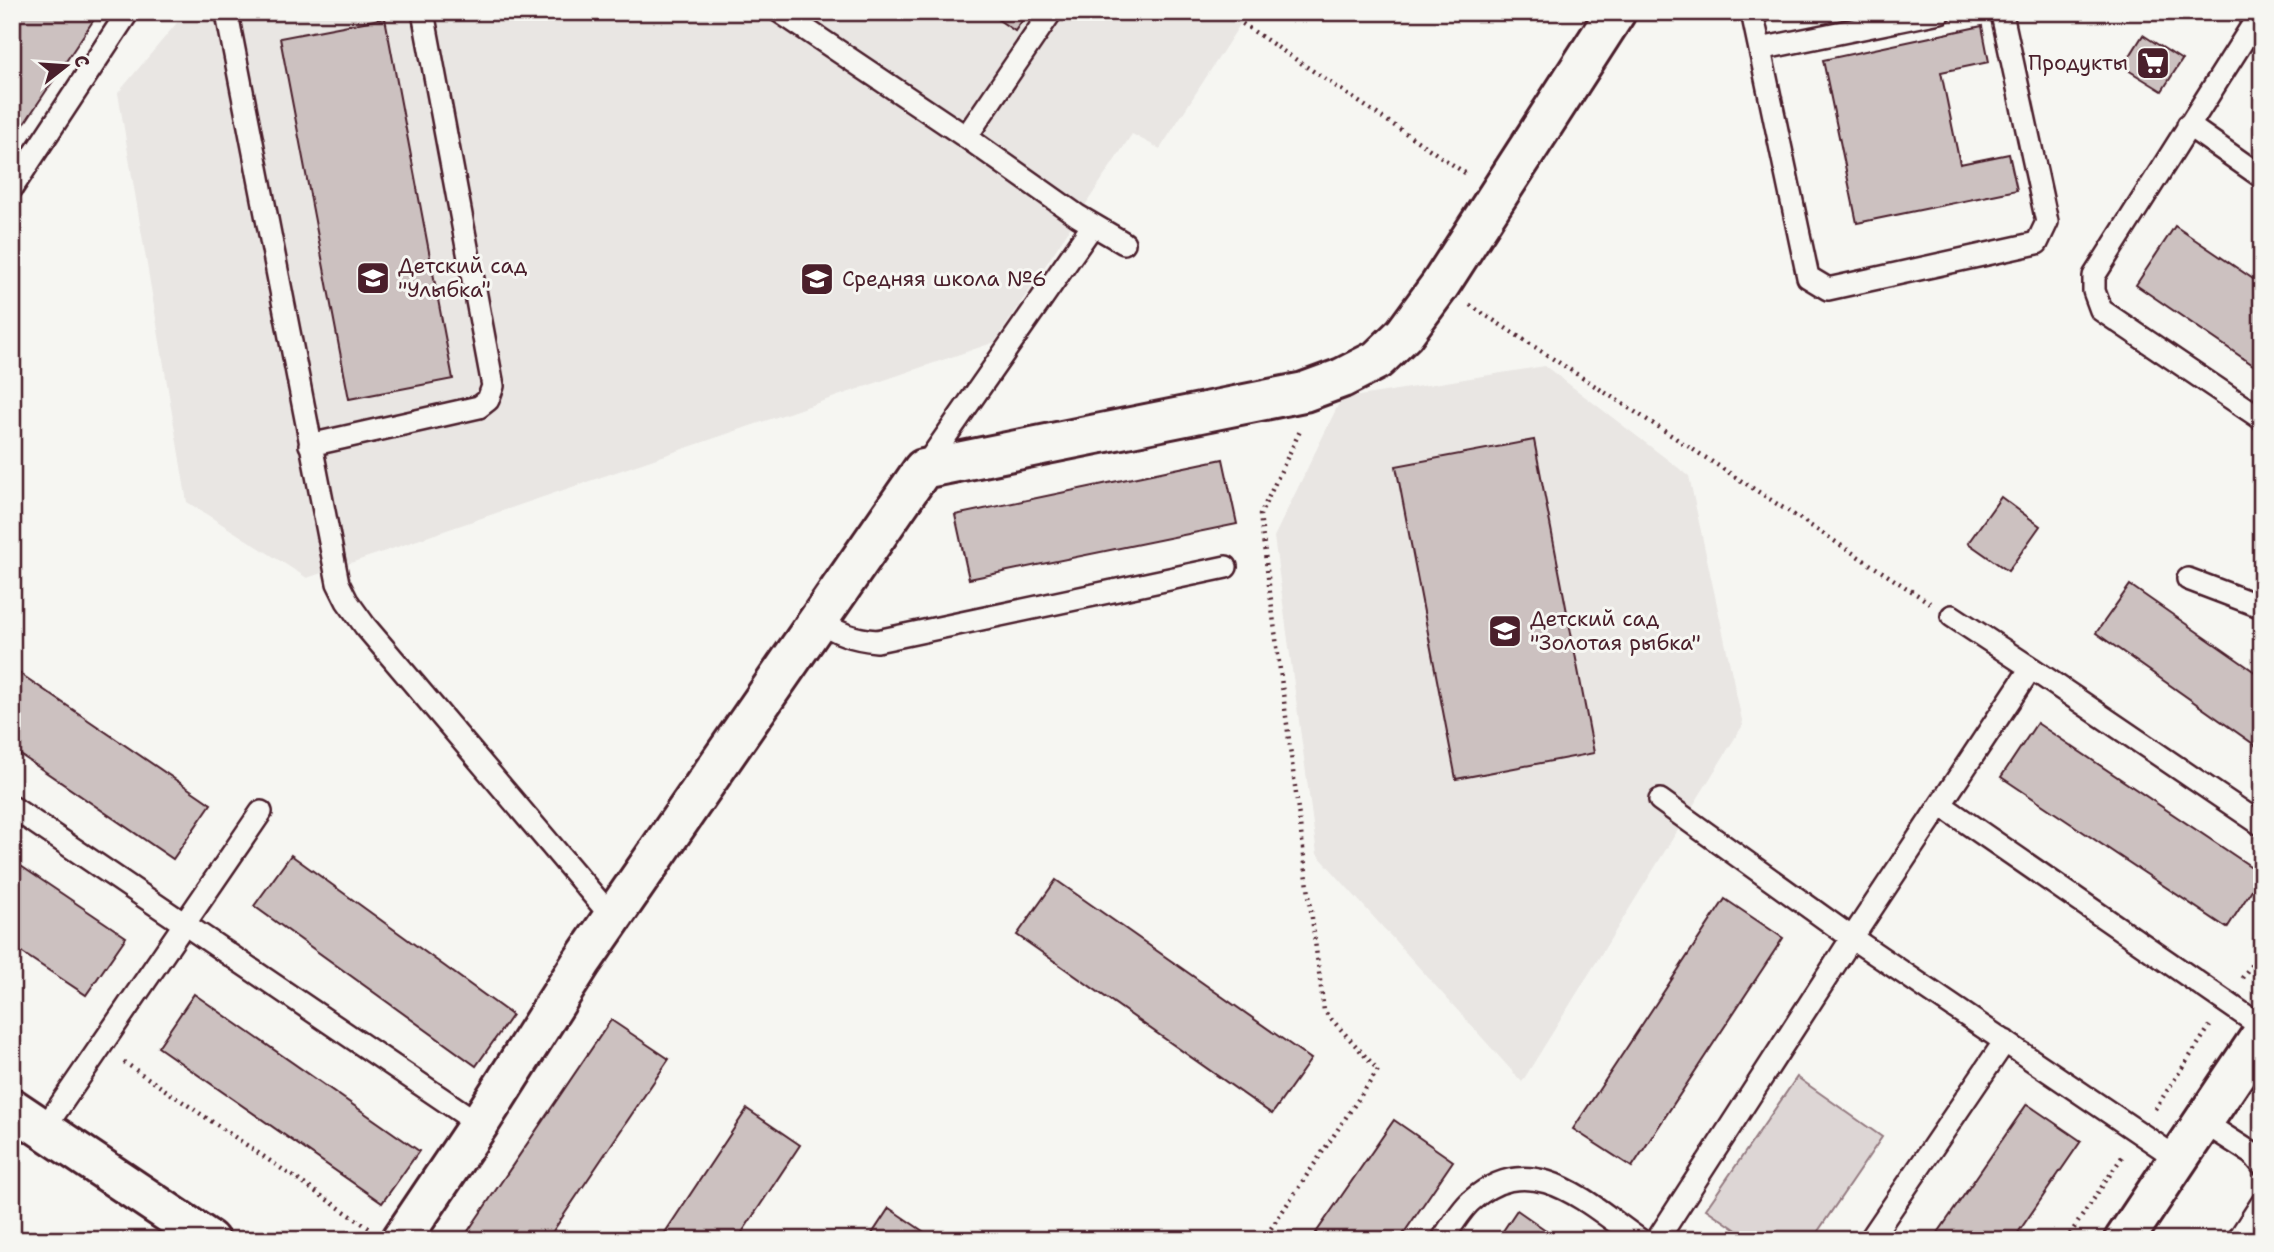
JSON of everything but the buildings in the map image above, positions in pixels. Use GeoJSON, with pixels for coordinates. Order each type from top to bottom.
{"type":"FeatureCollection","features":[{"type":"Feature","properties":{"kind":"street"},"geometry":{"type":"LineString","coordinates":[[388,1236],[479,1124],[612,917],[923,469],[1304,392],[1342,378],[1377,360],[1404,334],[1440,285],[1616,12]]}},
{"type":"Feature","properties":{"kind":"street"},"geometry":{"type":"LineString","coordinates":[[2124,1240],[2262,1034]]}},
{"type":"Feature","properties":{"kind":"street"},"geometry":{"type":"LineString","coordinates":[[12,1108],[204,1239]]}},
{"type":"Feature","properties":{"kind":"lane"},"geometry":{"type":"LineString","coordinates":[[12,188],[128,12]]}},
{"type":"Feature","properties":{"kind":"lane"},"geometry":{"type":"LineString","coordinates":[[229,12],[228,19],[334,569],[347,601],[365,626],[612,917]]}},
{"type":"Feature","properties":{"kind":"lane"},"geometry":{"type":"LineString","coordinates":[[310,445],[479,407],[488,400],[493,386],[423,12]]}},
{"type":"Feature","properties":{"kind":"lane"},"geometry":{"type":"LineString","coordinates":[[780,12],[1093,225],[1124,243]]}},
{"type":"Feature","properties":{"kind":"lane"},"geometry":{"type":"LineString","coordinates":[[966,137],[1051,12]]}},
{"type":"Feature","properties":{"kind":"lane"},"geometry":{"type":"LineString","coordinates":[[1752,12],[1808,276],[1828,289],[2037,243],[2047,222],[2002,14],[1999,12]]}},
{"type":"Feature","properties":{"kind":"lane"},"geometry":{"type":"LineString","coordinates":[[1760,49],[1940,12]]}},
{"type":"Feature","properties":{"kind":"lane"},"geometry":{"type":"LineString","coordinates":[[2260,12],[2094,276],[2094,291],[2101,310],[2262,419]]}},
{"type":"Feature","properties":{"kind":"lane"},"geometry":{"type":"LineString","coordinates":[[2188,125],[2262,177]]}},
{"type":"Feature","properties":{"kind":"lane"},"geometry":{"type":"LineString","coordinates":[[923,469],[1093,225]]}},
{"type":"Feature","properties":{"kind":"lane"},"geometry":{"type":"LineString","coordinates":[[818,620],[838,633],[877,641],[1226,567]]}},
{"type":"Feature","properties":{"kind":"lane"},"geometry":{"type":"LineString","coordinates":[[2188,579],[2262,607]]}},
{"type":"Feature","properties":{"kind":"lane"},"geometry":{"type":"LineString","coordinates":[[1952,616],[2262,824]]}},
{"type":"Feature","properties":{"kind":"lane"},"geometry":{"type":"LineString","coordinates":[[1657,1240],[1852,937],[2031,668]]}},
{"type":"Feature","properties":{"kind":"lane"},"geometry":{"type":"LineString","coordinates":[[1660,800],[1852,937],[2178,1159]]}},
{"type":"Feature","properties":{"kind":"lane"},"geometry":{"type":"LineString","coordinates":[[1941,805],[2262,1027]]}},
{"type":"Feature","properties":{"kind":"lane"},"geometry":{"type":"LineString","coordinates":[[12,807],[479,1124]]}},
{"type":"Feature","properties":{"kind":"lane"},"geometry":{"type":"LineString","coordinates":[[44,1129],[261,812]]}},
{"type":"Feature","properties":{"kind":"lane"},"geometry":{"type":"LineString","coordinates":[[1870,1240],[2005,1041]]}},
{"type":"Feature","properties":{"kind":"lane"},"geometry":{"type":"LineString","coordinates":[[2203,1122],[2253,1154],[2262,1165]]}},
{"type":"Feature","properties":{"kind":"lane"},"geometry":{"type":"LineString","coordinates":[[1442,1240],[1470,1202],[1494,1184],[1528,1177],[1559,1184],[1640,1240]]}},
{"type":"Feature","properties":{"kind":"lane"},"geometry":{"type":"LineString","coordinates":[[2238,1240],[2262,1203]]}},
{"type":"Feature","properties":{"kind":"path"},"geometry":{"type":"LineString","coordinates":[[1224,12],[1498,195]]}},
{"type":"Feature","properties":{"kind":"path"},"geometry":{"type":"LineString","coordinates":[[1440,285],[1952,616]]}},
{"type":"Feature","properties":{"kind":"path"},"geometry":{"type":"LineString","coordinates":[[1264,1240],[1378,1070],[1324,1011],[1260,515],[1321,386]]}},
{"type":"Feature","properties":{"kind":"path"},"geometry":{"type":"LineString","coordinates":[[2066,1240],[2262,950]]}},
{"type":"Feature","properties":{"kind":"path"},"geometry":{"type":"LineString","coordinates":[[100,1046],[388,1236]]}},
{"type":"Feature","properties":{"kind":"shaded area"},"geometry":{"type":"Polygon","coordinates":[[[186,12],[1248,12],[1160,149],[1132,134],[995,342],[307,578],[187,502],[118,93],[186,12]]]}},
{"type":"Feature","properties":{"kind":"shaded area","name":"Детский сад \"Золотая рыбка\""},"geometry":{"type":"Polygon","coordinates":[[[1545,366],[1689,476],[1743,725],[1522,1082],[1317,854],[1274,537],[1341,399],[1545,366]]]}},
{"type":"Feature","properties":{"kind":"shaded area"},"geometry":{"type":"Polygon","coordinates":[[[1797,1077],[1882,1137],[1812,1240],[1751,1240],[1706,1209],[1797,1077]]]}},
{"type":"Feature","properties":{"kind":"place","name":"Продукты"},"geometry":{"type":"Point","coordinates":[2153,63]}},
{"type":"Feature","properties":{"kind":"place","name":"Детский сад \"Улыбка\""},"geometry":{"type":"Point","coordinates":[373,278]}},
{"type":"Feature","properties":{"kind":"place","name":"Средняя школа №6"},"geometry":{"type":"Point","coordinates":[817,279]}},
{"type":"Feature","properties":{"kind":"place","name":"Детский сад \"Золотая рыбка\""},"geometry":{"type":"Point","coordinates":[1505,631]}}]}
